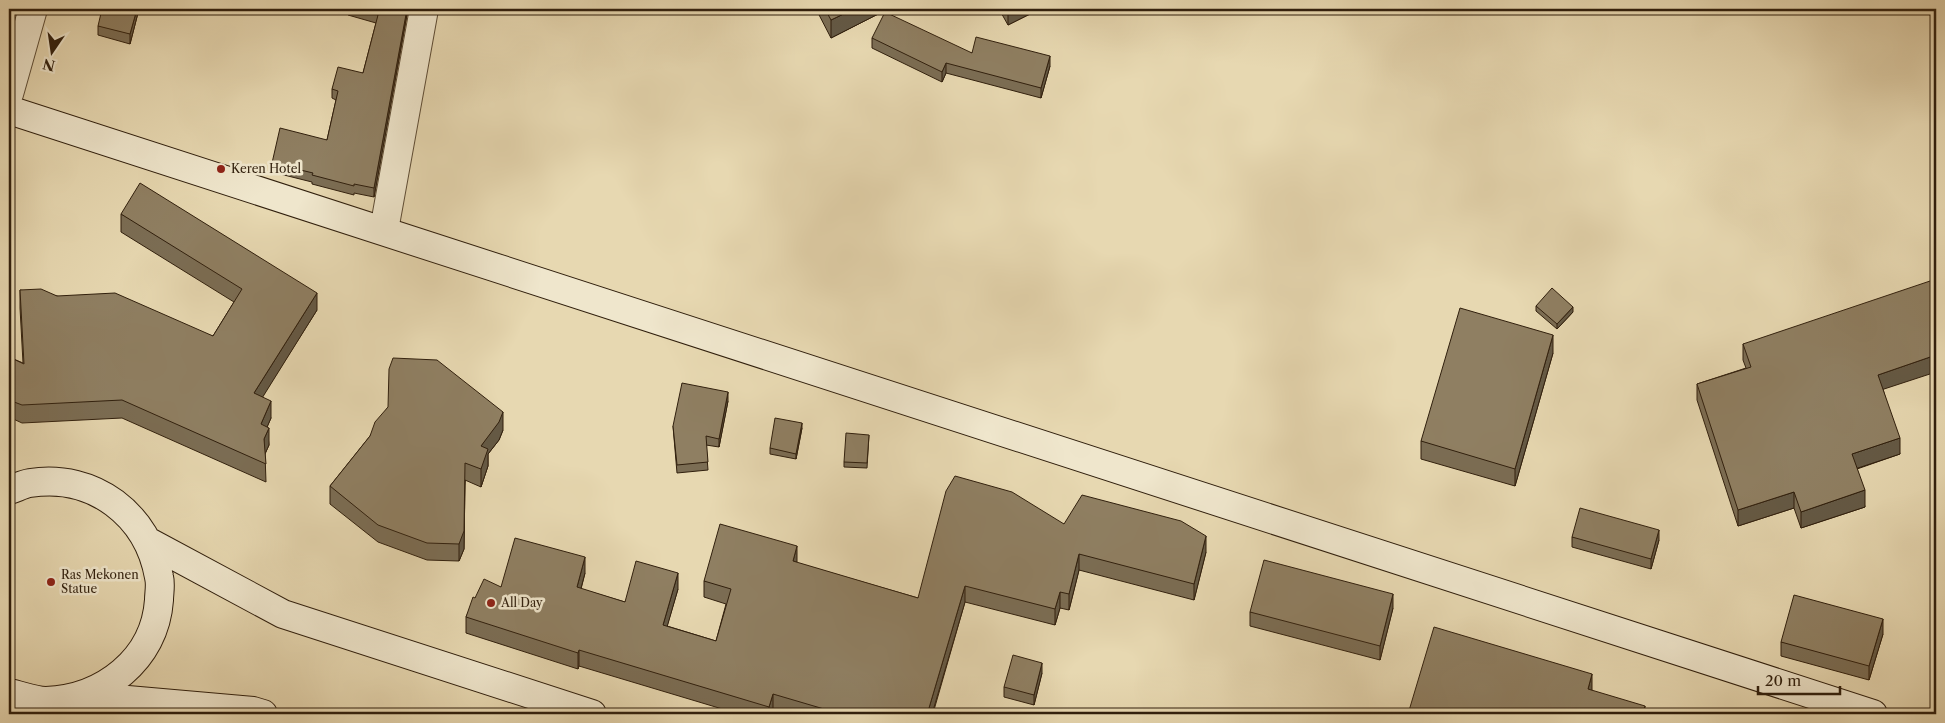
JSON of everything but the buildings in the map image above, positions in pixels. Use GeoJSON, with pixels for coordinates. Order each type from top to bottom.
{"type":"FeatureCollection","features":[{"type":"Feature","properties":{"kind":"street"},"geometry":{"type":"LineString","coordinates":[[9,94],[33,9]]}},
{"type":"Feature","properties":{"kind":"street"},"geometry":{"type":"LineString","coordinates":[[384,230],[424,9]]}},
{"type":"Feature","properties":{"kind":"street"},"geometry":{"type":"LineString","coordinates":[[9,110],[1873,714]]}},
{"type":"Feature","properties":{"kind":"street"},"geometry":{"type":"LineString","coordinates":[[9,490],[30,483],[64,482],[98,492],[126,511],[149,542],[160,579],[158,616],[143,652],[116,679],[82,696]]}},
{"type":"Feature","properties":{"kind":"street"},"geometry":{"type":"LineString","coordinates":[[149,542],[283,614],[592,714]]}},
{"type":"Feature","properties":{"kind":"street"},"geometry":{"type":"LineString","coordinates":[[9,693],[44,701],[82,696],[253,711],[263,714]]}},
{"type":"Feature","properties":{"kind":"place","name":"Keren Hotel"},"geometry":{"type":"Point","coordinates":[221,169]}},
{"type":"Feature","properties":{"kind":"place","name":"Ras Mekonen Statue"},"geometry":{"type":"Point","coordinates":[51,582]}},
{"type":"Feature","properties":{"kind":"place","name":"All Day"},"geometry":{"type":"Point","coordinates":[491,603]}}]}
